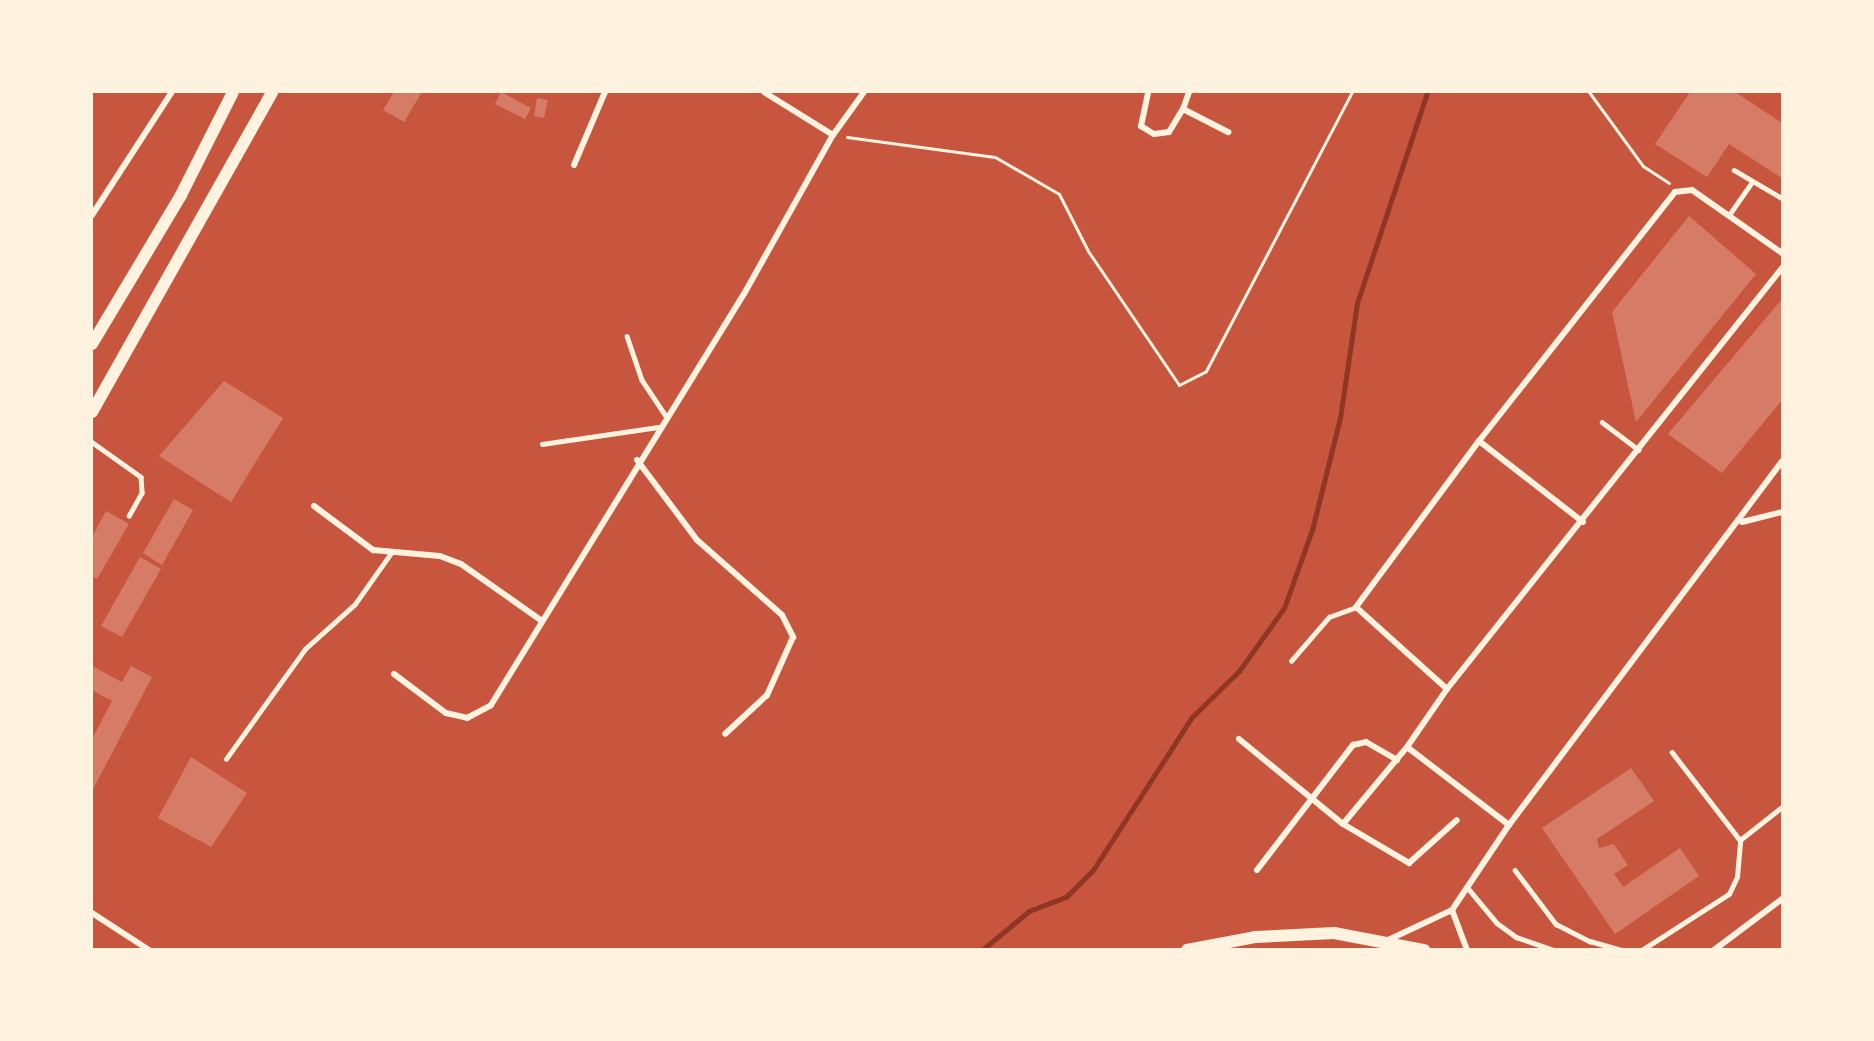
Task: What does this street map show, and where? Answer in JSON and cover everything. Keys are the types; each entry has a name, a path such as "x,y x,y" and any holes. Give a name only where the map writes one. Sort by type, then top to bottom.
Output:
{"main road":[{"path":"92,344 181,195 233,92"},
{"path":"92,412 272,92"},
{"path":"1186,950 1301,933 1388,940 1424,950"}],"street":[{"path":"92,215 172,92"},
{"path":"574,165 605,92"},
{"path":"764,92 833,135"},
{"path":"394,674 446,713 482,714 542,621 637,460 744,294 833,135 864,92"},
{"path":"1147,92 1141,126 1154,134 1169,132 1183,109 1189,92"},
{"path":"1183,109 1228,132"},
{"path":"1446,689 1356,607 1479,441 1681,190 1692,190 1782,253"},
{"path":"1343,824 1407,747 1446,689 1582,522 1782,268"},
{"path":"1479,441 1582,522"},
{"path":"637,460 697,540 782,615 793,637 767,695 725,734"},
{"path":"1388,940 1452,910 1509,825 1742,522 1782,461"},
{"path":"314,506 373,550 440,556 461,564 542,621"},
{"path":"1742,522 1782,512"},
{"path":"1239,739 1343,824 1409,863 1457,820"},
{"path":"1257,870 1353,745 1366,742 1397,760"},
{"path":"1407,747 1509,825"},
{"path":"1714,950 1782,899"},
{"path":"1452,910 1467,950"},
{"path":"92,913 149,950"},
{"path":"131,950 135,942"}],"lane":[{"path":"1734,170 1782,198"},
{"path":"1729,215 1752,182"},
{"path":"627,336 642,380 666,416"},
{"path":"1602,422 1639,450"},
{"path":"542,444 658,427"},
{"path":"92,442 141,477 142,493 129,516"},
{"path":"226,759 305,649 355,604 391,553"},
{"path":"1291,661 1329,617 1356,607"},
{"path":"1642,950 1729,894 1737,877 1740,840 1672,753"},
{"path":"1740,840 1782,807"},
{"path":"1515,870 1556,924 1590,941 1622,950"},
{"path":"1467,887 1497,923 1516,937 1553,950"}],"path":[{"path":"833,135 995,157 1059,194 1088,251 1179,385 1206,371 1352,92"},
{"path":"1589,92 1643,166 1681,190"}],"building":[{"path":"394,92 422,92 404,122 383,110"},
{"path":"501,92 531,108 525,119 495,104"},
{"path":"1690,92 1735,92 1782,123 1782,178 1729,144 1707,177 1655,144"},
{"path":"537,98 548,100 544,118 534,116"},
{"path":"1689,216 1756,274 1636,422 1612,312"},
{"path":"1782,299 1782,400 1722,473 1668,434"},
{"path":"224,381 283,418 231,502 159,456"},
{"path":"174,499 193,510 162,565 143,553"},
{"path":"106,511 129,524 97,579 92,576 92,537"},
{"path":"140,557 161,569 122,637 101,626"},
{"path":"92,666 122,682 131,666 152,677 92,791 92,739 112,701 92,690"},
{"path":"191,757 247,793 211,847 158,818"},
{"path":"1631,768 1654,801 1597,839 1599,848 1614,844 1628,865 1614,874 1623,887 1680,848 1699,876 1615,934 1542,828"}],"waterway":[{"path":"982,950 1029,911 1066,897 1093,870 1192,717 1239,671 1284,608 1312,530 1340,418 1357,303 1427,92"}]}
